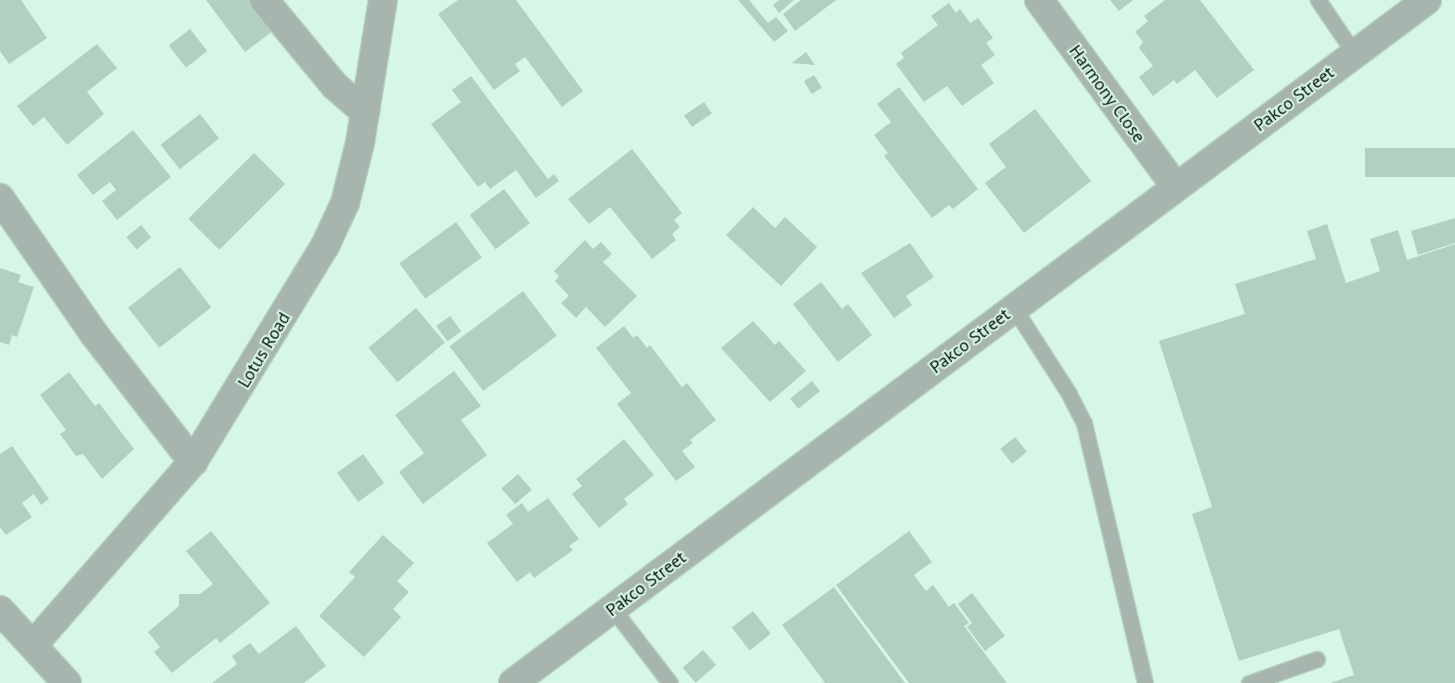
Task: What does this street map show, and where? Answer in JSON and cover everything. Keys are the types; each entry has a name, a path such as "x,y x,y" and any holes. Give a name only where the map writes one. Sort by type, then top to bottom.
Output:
{"street":[{"path":"264,0 335,86 365,112"},
{"name":"Lotus Road","path":"34,644 194,462 325,246 345,203 365,112 383,0"},
{"name":"Harmony Close","path":"1039,0 1176,188"},
{"name":"Pakco Street","path":"513,683 1427,0"},
{"path":"0,198 94,334 194,462"},
{"path":"0,610 34,644 68,683"}],"lane":[{"path":"1318,0 1354,53"},
{"path":"1014,308 1068,392 1084,423 1145,683"},
{"path":"613,609 670,683"},
{"path":"1249,683 1317,659"}],"building":[{"path":"0,0 21,0 47,38 9,64 0,51"},
{"path":"206,0 255,0 277,28 245,52"},
{"path":"458,0 516,0 583,91 562,107 525,57 515,64 520,71 494,90 438,14"},
{"path":"738,0 749,0 768,23 776,17 788,31 774,42"},
{"path":"779,0 794,0 779,13 773,5"},
{"path":"801,0 836,0 795,31 783,14"},
{"path":"1110,0 1133,0 1119,11"},
{"path":"1165,0 1200,0 1254,70 1217,98 1195,70 1177,84 1174,80 1153,96 1139,77 1153,66 1139,48 1143,42 1135,32 1148,21 1144,16"},
{"path":"949,3 956,13 960,9 970,23 978,18 993,38 986,43 995,55 981,65 994,83 962,106 947,86 924,102 896,64 904,58 901,53 938,25 931,16"},
{"path":"190,29 207,51 186,68 169,46"},
{"path":"97,44 117,68 87,92 104,114 67,145 44,117 33,126 17,106"},
{"path":"806,52 815,65 792,63"},
{"path":"814,75 822,88 812,94 804,81"},
{"path":"471,76 548,179 554,174 559,181 536,198 516,170 490,189 485,182 478,187 431,124 461,102 452,90"},
{"path":"899,87 978,189 953,209 949,205 932,218 884,156 888,153 874,135 891,122 877,104"},
{"path":"704,102 712,114 692,127 684,115"},
{"path":"1035,109 1091,181 1024,233 985,183 1006,167 989,144"},
{"path":"200,114 219,138 180,169 161,145"},
{"path":"133,130 171,177 117,220 102,201 116,190 110,182 93,195 77,175"},
{"path":"1365,148 1455,148 1455,177 1365,177"},
{"path":"632,149 682,213 674,220 680,227 672,234 676,240 652,259 610,207 589,224 568,199"},
{"path":"254,153 285,184 219,250 188,219"},
{"path":"504,189 530,223 496,249 470,215"},
{"path":"753,207 775,228 785,217 817,247 781,286 726,235"},
{"path":"1455,218 1455,243 1418,255 1411,231"},
{"path":"456,222 482,258 425,299 399,263"},
{"path":"1327,224 1346,283 1380,271 1370,239 1398,230 1407,260 1455,244 1455,683 1330,683 1354,675 1339,629 1239,661 1192,514 1212,507 1159,341 1245,314 1235,284 1316,259 1307,231"},
{"path":"141,225 151,237 137,249 126,237"},
{"path":"585,240 593,249 601,242 612,254 603,262 637,296 605,327 586,307 576,318 561,303 569,296 555,281 559,276 554,271"},
{"path":"910,243 934,277 906,296 912,305 894,318 861,273"},
{"path":"180,267 211,307 159,348 128,308"},
{"path":"0,268 21,275 18,282 34,287 17,337 12,335 9,345 0,342"},
{"path":"821,282 842,309 848,304 872,335 838,362 793,304"},
{"path":"523,291 557,336 483,391 450,346"},
{"path":"416,308 445,342 397,382 369,348"},
{"path":"450,316 461,331 447,341 436,326"},
{"path":"753,321 775,345 779,341 806,371 770,402 721,348"},
{"path":"624,326 633,338 637,335 647,348 650,345 682,387 687,383 716,420 690,440 693,443 682,451 695,467 676,481 617,404 631,393 596,348"},
{"path":"454,371 481,406 461,420 487,455 423,504 399,472 424,453 395,415"},
{"path":"69,372 95,406 99,403 134,449 102,479 83,454 76,456 60,434 66,430 40,395"},
{"path":"812,381 820,391 798,409 790,399"},
{"path":"1015,437 1027,452 1012,464 1000,449"},
{"path":"624,439 654,475 624,499 628,504 599,528 572,494 582,486 576,479"},
{"path":"12,446 49,499 41,505 34,494 22,503 32,517 6,535 0,527 0,454"},
{"path":"363,454 384,483 358,502 337,473"},
{"path":"518,474 532,490 515,504 501,488"},
{"path":"548,498 579,539 569,546 573,550 534,578 530,572 517,582 487,543 513,524 506,515 522,503 528,512"},
{"path":"211,531 270,603 220,643 216,638 172,673 154,652 160,647 148,632 179,606 179,594 200,594 213,584 186,551"},
{"path":"909,531 932,562 914,575 926,591 933,585 949,607 954,603 969,623 964,626 1007,683 909,683 836,585"},
{"path":"383,535 414,563 397,581 409,592 393,609 401,617 364,657 319,616 355,577 349,572"},
{"path":"834,587 905,683 825,683 782,625"},
{"path":"972,593 1005,636 985,651 967,627 972,623 958,604"},
{"path":"753,611 771,634 750,650 732,628"},
{"path":"296,626 326,666 304,683 212,683 237,664 232,656 250,643 259,654"},
{"path":"703,650 716,665 696,683 683,668"}]}
